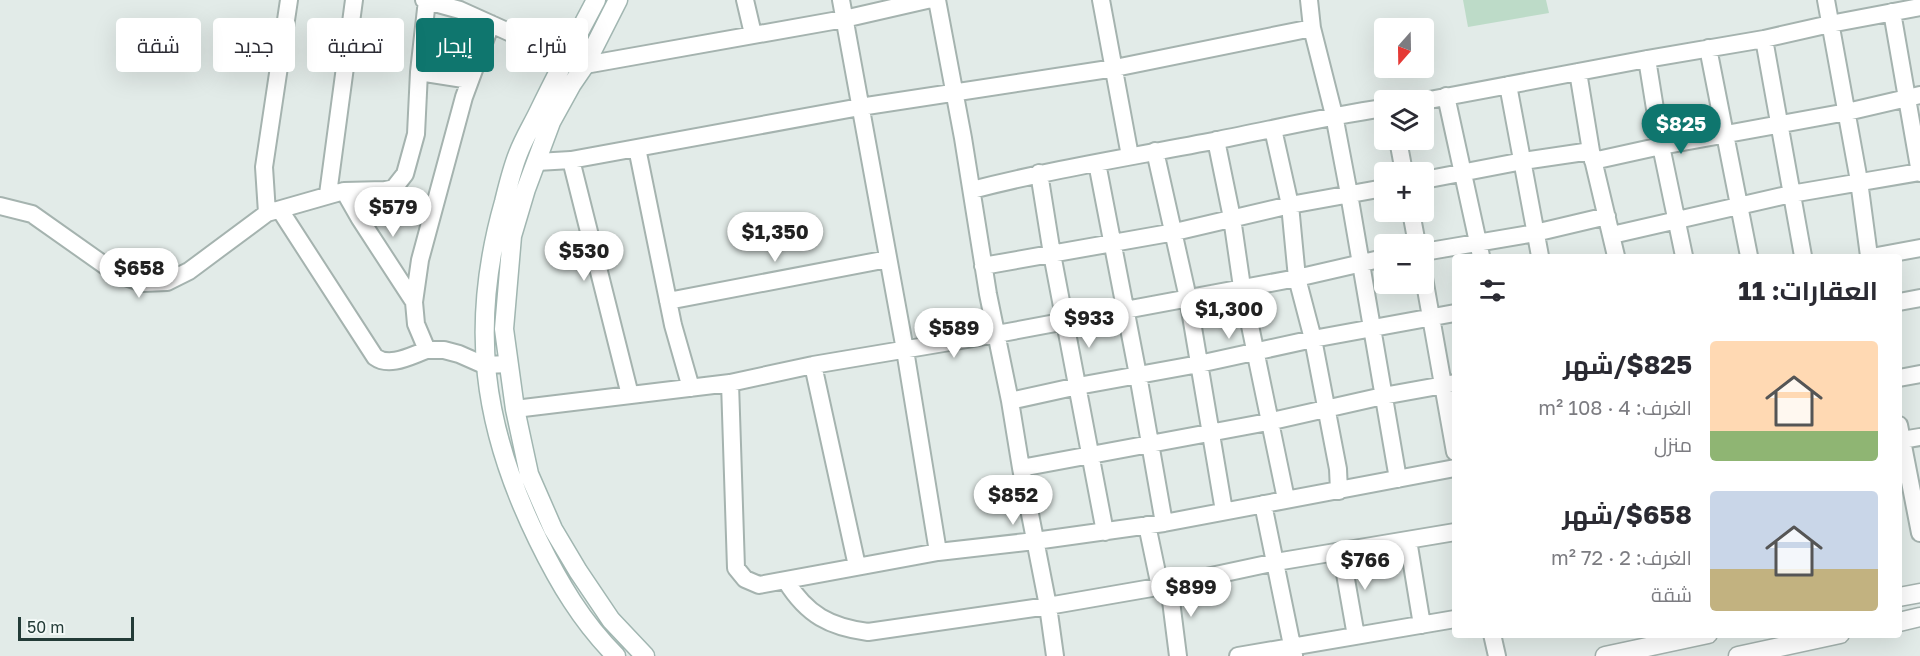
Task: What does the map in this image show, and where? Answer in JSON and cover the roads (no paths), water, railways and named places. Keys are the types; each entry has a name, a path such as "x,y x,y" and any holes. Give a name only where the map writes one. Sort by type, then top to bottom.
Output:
{"main road":[{"path":"587,18 596,0"},
{"path":"588,59 618,0"},
{"path":"559,72 518,154 494,237 484,307 484,365 491,407 511,481 532,528 562,588 584,621 616,656"},
{"path":"580,72 551,122 512,236 504,329 515,409 529,474 553,530 611,620 645,656"},
{"path":"1902,596 1920,593"},
{"path":"1902,621 1920,617"},
{"path":"1605,656 1689,638"},
{"path":"1738,656 1795,650 1829,638"}],"street":[{"path":"289,0 264,167 273,212 375,357 383,362 427,350 444,350 484,365 509,364"},
{"path":"354,0 336,192 414,302"},
{"path":"424,18 426,0 478,18"},
{"path":"745,0 753,34"},
{"path":"841,0 905,350 938,552"},
{"path":"588,64 844,19 927,0"},
{"path":"937,0 972,190 983,266 1010,401 1055,656"},
{"path":"1101,0 1130,156"},
{"path":"1309,0 1312,28 1334,115 1349,194 1398,478"},
{"path":"1826,0 1859,181 1869,254"},
{"path":"1434,99 1764,39 1906,7 1920,173 1859,181 1791,194 1611,235"},
{"path":"537,162 571,160 860,107 1115,68 1312,28"},
{"path":"1764,39 1803,254"},
{"path":"1708,48 1749,254"},
{"path":"1647,59 1661,146 1684,254"},
{"path":"0,206 32,214 117,274 143,283 167,282 189,272 273,212 336,192 394,188 405,174 416,134 419,72 470,80"},
{"path":"427,350 416,324 414,302 420,260 473,72"},
{"path":"1578,72 1592,156 1616,254"},
{"path":"1508,85 1540,254"},
{"path":"1446,96 1480,249"},
{"path":"1434,178 1523,161 1592,156 1661,146 1847,112 1913,96"},
{"path":"972,190 1039,173 1273,129 1334,115 1374,109"},
{"path":"1273,129 1290,205 1297,278 1313,339 1338,469 1339,491"},
{"path":"1216,140 1268,422 1286,499"},
{"path":"637,148 668,301 691,388"},
{"path":"1155,152 1188,297 1224,511"},
{"path":"571,160 630,395"},
{"path":"1097,163 1164,523"},
{"path":"1039,173 1052,254 1105,532"},
{"path":"983,266 1175,232 1290,205 1374,190"},
{"path":"1434,251 1480,249 1607,216"},
{"path":"1888,254 1920,248"},
{"path":"668,301 888,259"},
{"path":"515,409 730,383 813,365 997,334 1297,278 1374,260"},
{"path":"1427,294 1449,384 1452,418"},
{"path":"1902,302 1920,298"},
{"path":"1010,401 1255,353 1313,339 1452,314"},
{"path":"813,365 857,566"},
{"path":"1902,377 1920,374"},
{"path":"730,383 736,568 745,579 759,585 938,552 1164,523 1452,469"},
{"path":"1021,468 1268,422 1383,396 1449,384"},
{"path":"1902,433 1920,436"},
{"path":"1902,446 1911,507 1920,533"},
{"path":"1263,504 1293,651"},
{"path":"1147,525 1165,586 1178,656"},
{"path":"786,581 795,595 813,614 844,629 868,632 1165,586 1276,562 1452,533"},
{"path":"1408,540 1422,625"},
{"path":"1341,551 1356,636"},
{"path":"1238,656 1293,651 1356,636 1452,620"},
{"path":"1493,638 1497,656"}]}
